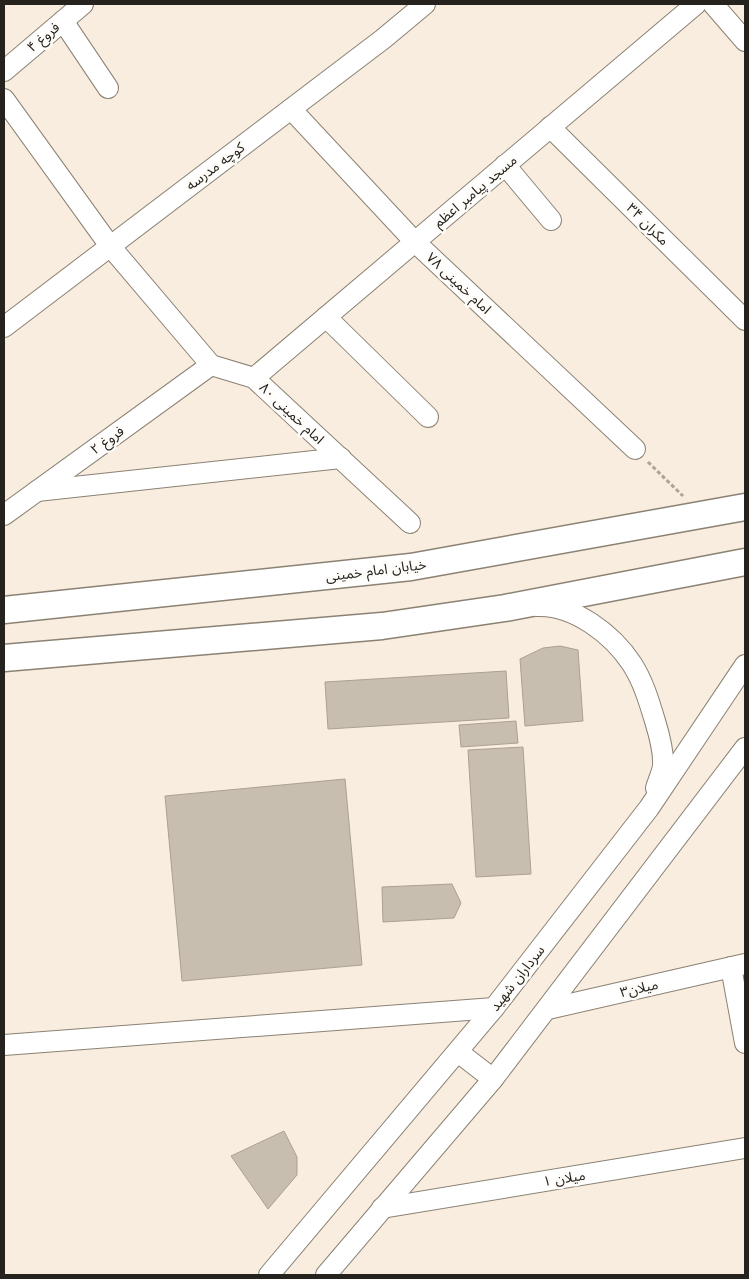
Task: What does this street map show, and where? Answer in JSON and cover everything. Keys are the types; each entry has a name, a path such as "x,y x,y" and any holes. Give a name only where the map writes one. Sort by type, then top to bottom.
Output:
{"main road":[{"name":"خیابان امام خمینی","path":"4,610 411,567 745,507"},
{"path":"4,658 382,626 505,608 745,562"}],"street":[{"name":"فروغ ۴","path":"4,71 83,4"},
{"name":"کوچه مدرسه","path":"4,327 291,109 425,4"},
{"name":"مسجد پیامبر اعظم","path":"254,378 696,4"},
{"path":"713,4 745,41"},
{"path":"63,21 108,88"},
{"path":"4,99 110,246 211,365"},
{"name":"امام خمینی ۷۸","path":"291,109 415,242 635,449"},
{"name":"مکران ۳۴","path":"550,127 745,320"},
{"path":"505,166 551,220"},
{"path":"326,317 428,417"},
{"name":"امام خمینی ۸۰","path":"211,365 254,378 410,523"},
{"name":"فروغ ۲","path":"4,515 211,365"},
{"path":"37,491 341,458"},
{"path":"505,608 543,606 565,611 582,618 590,622 613,642 632,664 648,695 659,734 663,766 649,808"},
{"name":"سرداران شهید","path":"268,1275 494,1008 649,808 745,665"},
{"path":"326,1275 493,1079 745,748"},
{"path":"724,775 745,772"},
{"path":"738,966 745,1043"},
{"name":"میلان۳","path":"548,1009 738,966"},
{"path":"4,1045 494,1008"},
{"path":"458,1052 493,1079"},
{"name":"میلان ۱","path":"382,1208 745,1148"}],"path":[{"path":"635,449 703,516"}],"building":[{"path":"560,646 578,650 583,721 525,726 520,659 543,648"},
{"path":"506,671 509,718 328,729 325,682"},
{"path":"516,721 518,743 461,747 459,725"},
{"path":"523,747 531,874 476,877 468,750"},
{"path":"345,779 362,965 182,981 165,796"},
{"path":"452,884 461,903 454,918 383,922 382,887"},
{"path":"284,1131 297,1157 297,1175 268,1209 231,1156"}]}
